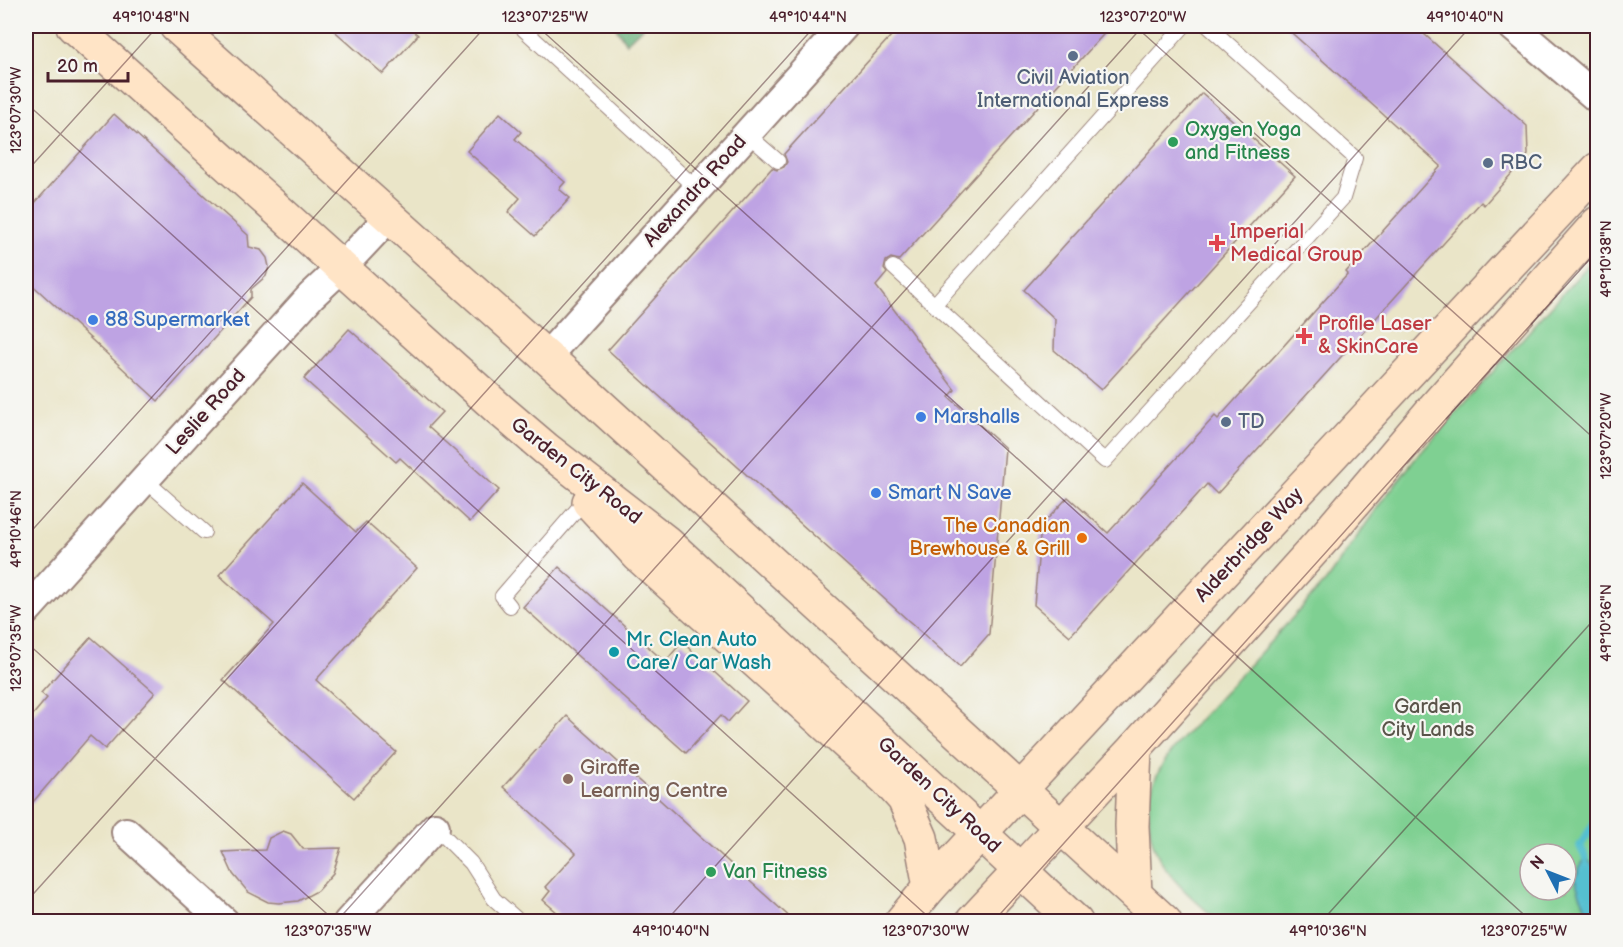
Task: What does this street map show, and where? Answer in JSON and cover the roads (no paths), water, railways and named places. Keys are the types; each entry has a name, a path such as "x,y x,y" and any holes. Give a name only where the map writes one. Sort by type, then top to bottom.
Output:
{"main road":[{"name":"Garden City Road","path":"73,26 499,410 546,449 591,493 666,542 1076,921"},
{"path":"176,26 546,357 1165,921"},
{"name":"Alderbridge Way","path":"901,921 980,833 1598,170"},
{"path":"972,921 1135,748 1325,537 1442,398 1598,223"},
{"path":"591,493 639,556 886,779 904,799 921,838 930,887"},
{"path":"1135,748 1132,825 1135,894"}],"street":[{"name":"Alexandra Road","path":"546,357 844,26"},
{"path":"1512,26 1598,99"},
{"name":"Leslie Road","path":"26,611 311,297 390,216"},
{"path":"348,921 435,827"},
{"path":"126,832 225,921"}],"lane":[{"path":"520,26 697,189"},
{"path":"934,304 1184,26"},
{"path":"893,267 1105,461 1343,198 1351,176 1355,158 1208,26"},
{"path":"747,134 778,161"},
{"path":"144,479 204,532"},
{"path":"510,606 502,596 591,493"},
{"path":"435,827 471,863 494,899 520,921"}],"water":[{"path":"1586,858 1597,869 1597,921 1575,921 1586,908 1578,888 1578,871"}],"waterway":[{"path":"1586,858 1580,846 1598,817"}],"place":[{"name":"Civil Aviation International Express","path":"1073,56"},
{"name":"Oxygen Yoga and Fitness","path":"1173,142"},
{"name":"RBC","path":"1488,163"},
{"name":"Imperial Medical Group","path":"1217,243"},
{"name":"88 Supermarket","path":"93,320"},
{"name":"Profile Laser & SkinCare","path":"1304,336"},
{"name":"Marshalls","path":"921,417"},
{"name":"TD","path":"1226,422"},
{"name":"Smart N Save","path":"876,493"},
{"name":"The Canadian Brewhouse & Grill","path":"1082,538"},
{"name":"Mr. Clean Auto Care/ Car Wash","path":"614,652"},
{"name":"Giraffe Learning Centre","path":"568,779"},
{"name":"Van Fitness","path":"711,872"}],"park label":[{"name":"Garden City Lands","path":"1428,718"}]}
